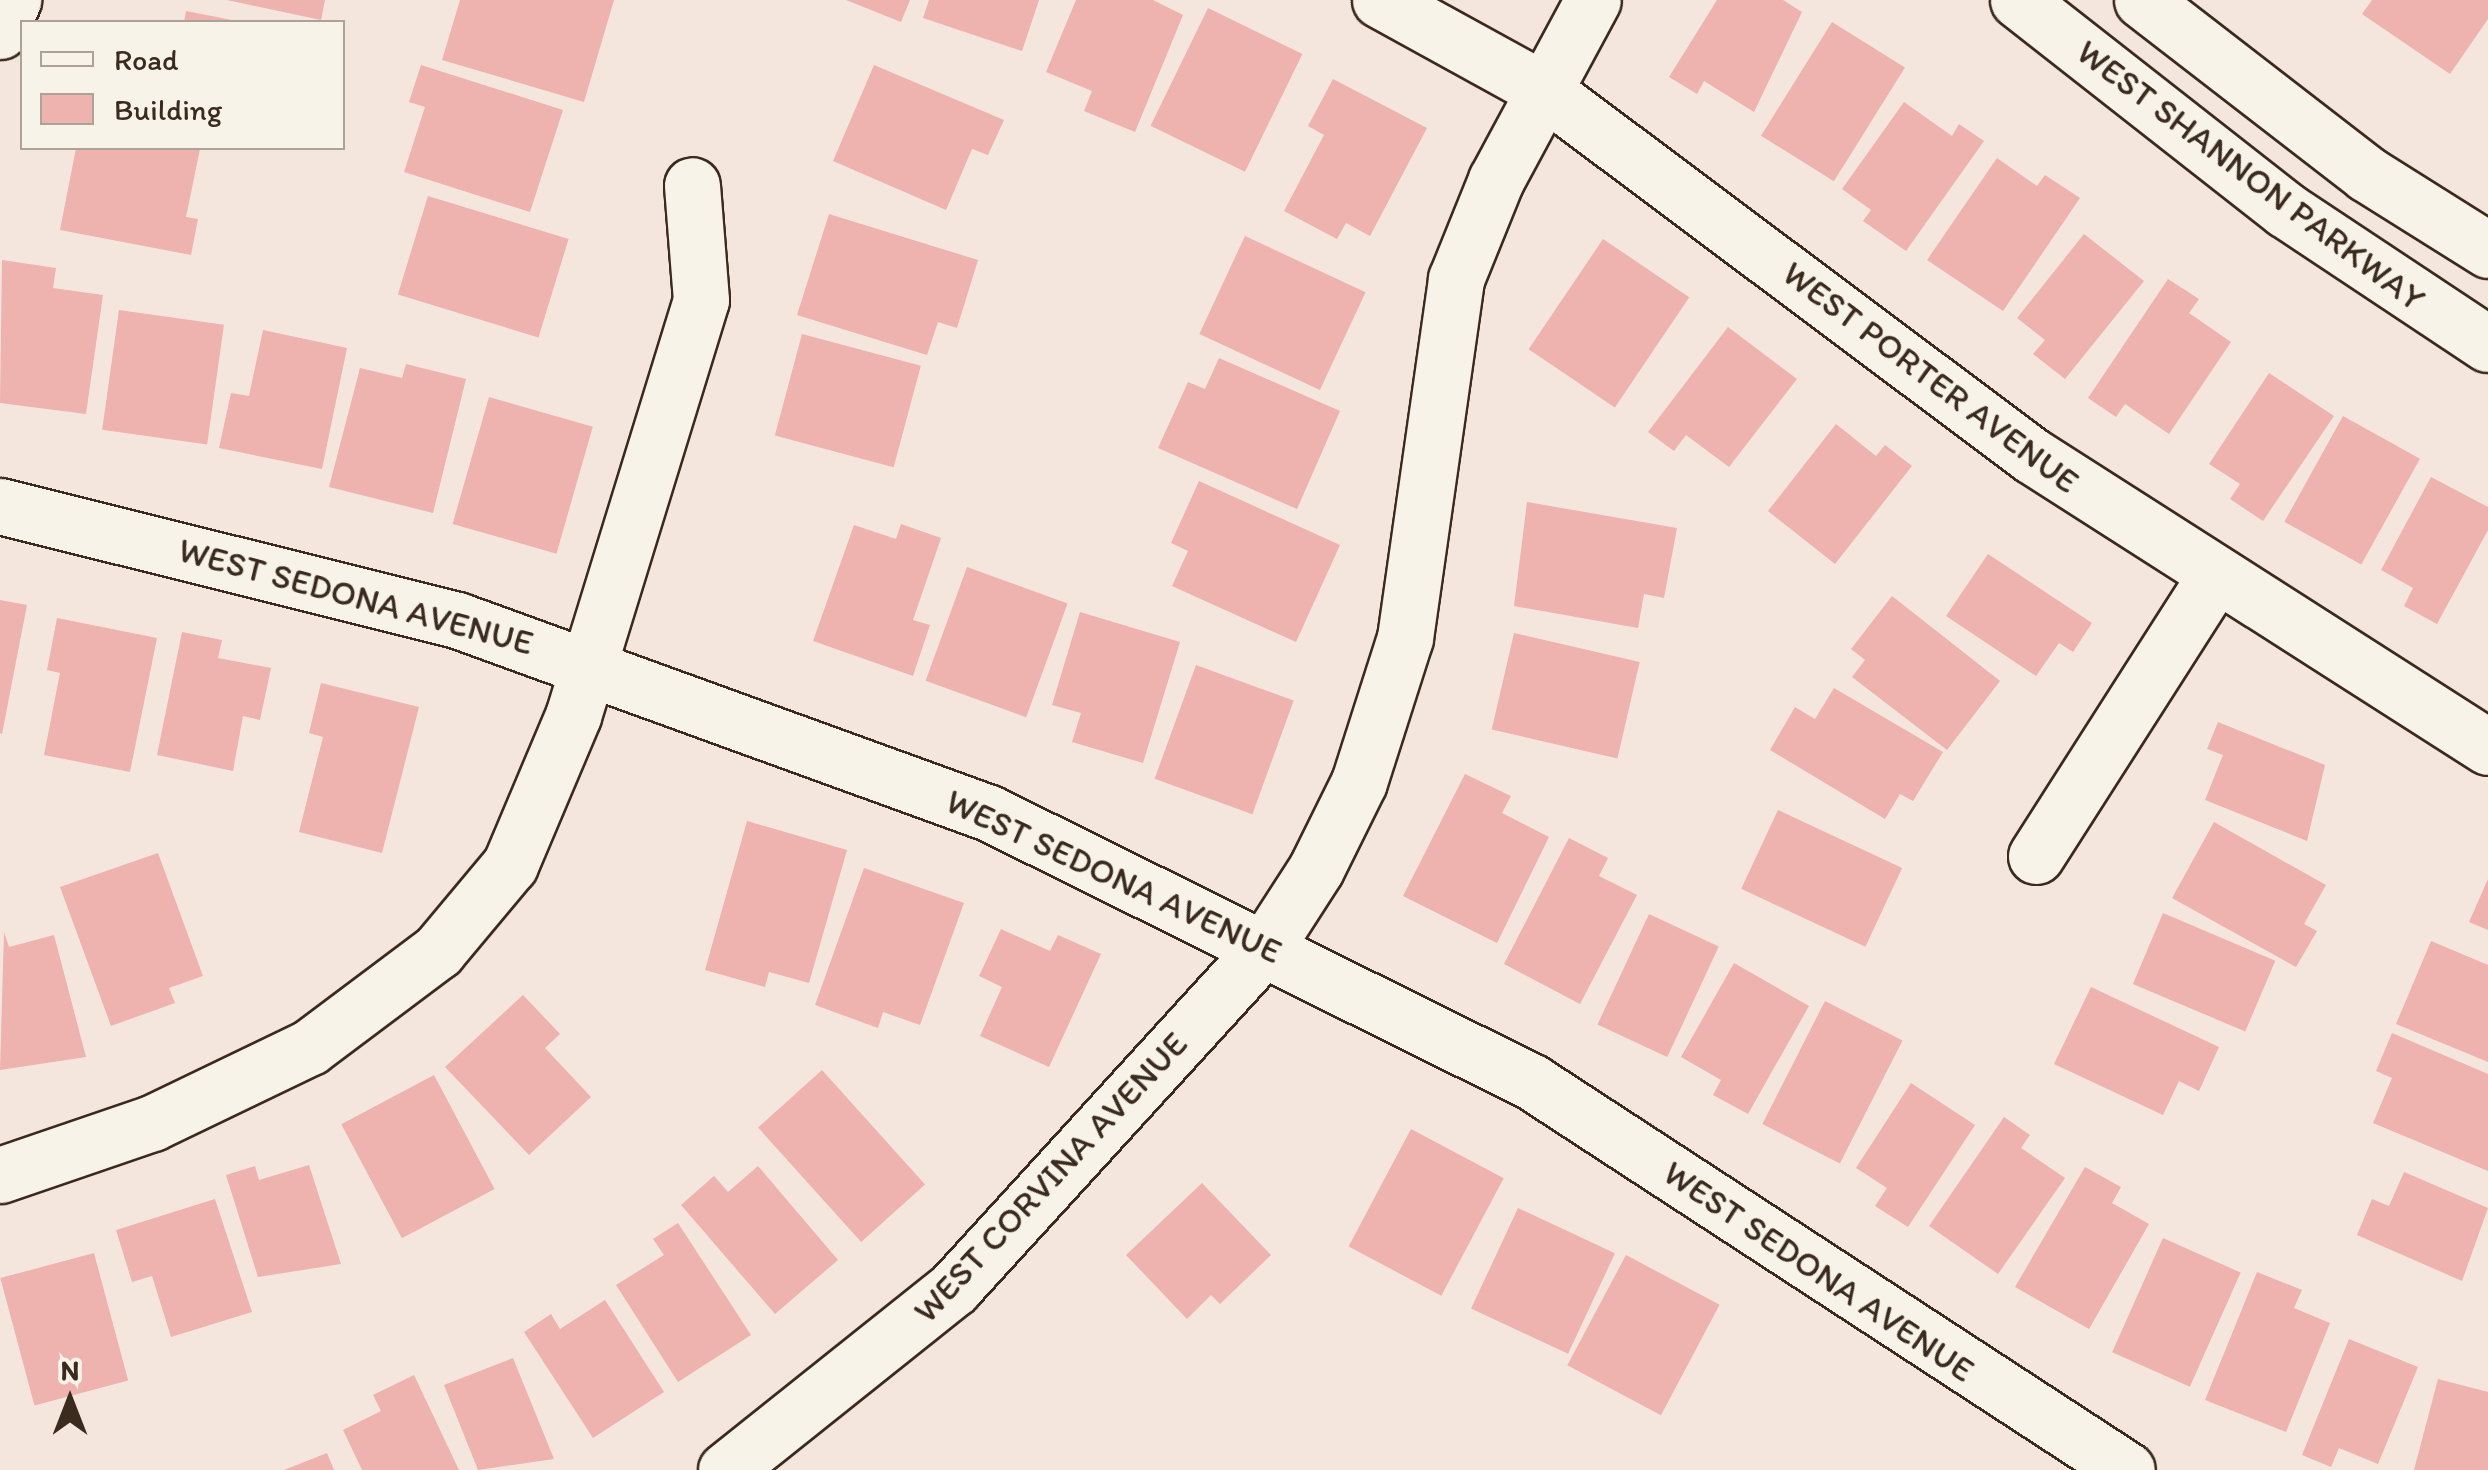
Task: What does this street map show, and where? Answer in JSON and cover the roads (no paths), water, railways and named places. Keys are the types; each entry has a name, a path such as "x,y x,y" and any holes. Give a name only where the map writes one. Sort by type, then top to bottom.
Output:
{"street":[{"path":"0,32 13,0"},
{"name":"WEST PORTER AVENUE","path":"1380,0 1542,89 2031,455 2214,578 2488,747"},
{"name":"WEST CORVINA AVENUE","path":"739,1466 954,1288 1267,945 1324,851 1384,711 1419,570 1434,390 1456,278 1542,89 1593,0"},
{"name":"WEST SHANNON PARKWAY","path":"2018,0 2286,210 2488,344"},
{"name":"WEST SHANNON PARKWAY","path":"2142,0 2367,174 2488,250"},
{"path":"0,1174 223,1093 310,1047 438,951 510,865 542,805 701,300 692,185"},
{"name":"WEST SEDONA AVENUE","path":"0,506 322,582 589,662 989,814 1267,945 1532,1082 2127,1470"},
{"path":"2036,856 2214,578"}]}
